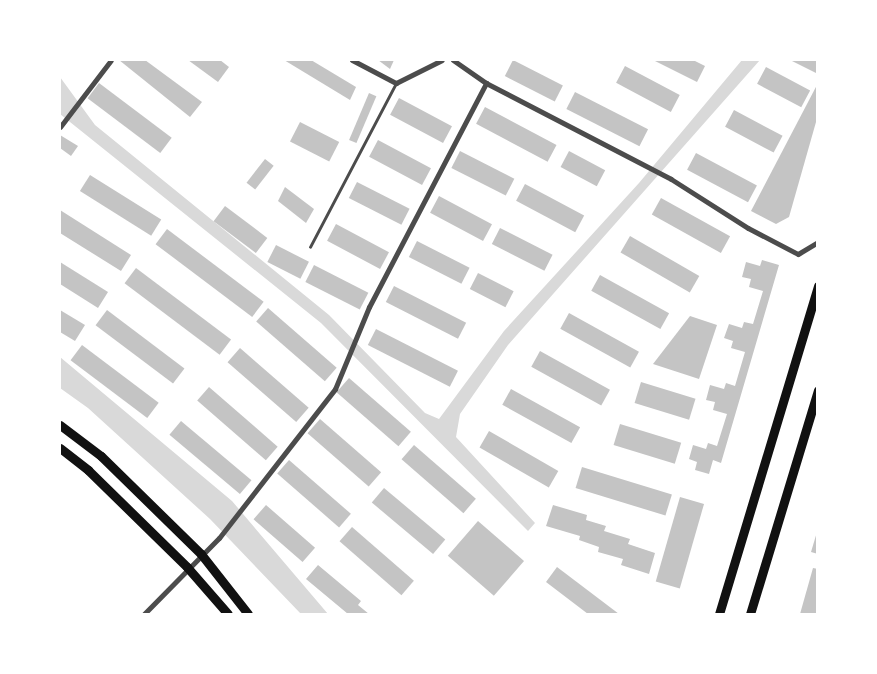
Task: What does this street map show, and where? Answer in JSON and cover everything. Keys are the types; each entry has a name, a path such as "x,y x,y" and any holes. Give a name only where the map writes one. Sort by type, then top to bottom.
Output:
{"main road":[{"path":"719,614 817,286"},
{"path":"750,614 817,390"},
{"path":"60,425 101,457 201,554 248,614"},
{"path":"60,449 88,470 187,567 228,614"}],"street":[{"path":"62,125 111,60"},
{"path":"352,60 396,83 442,60"},
{"path":"453,60 486,83 667,177 798,254 817,242"},
{"path":"144,614 187,567 219,538 335,389 357,337 486,83"}],"lane":[{"path":"310,247 396,83"}],"shaded area":[{"path":"742,60 760,60 508,345 460,414 456,437 535,523 528,531 321,323 60,114 60,77 95,125 329,315 425,413 439,419 504,331 639,183"},
{"path":"60,357 232,501 328,614 301,614 210,519 88,408 60,388"}],"building":[{"path":"119,60 145,60 202,102 190,117"},
{"path":"188,60 220,60 229,67 218,82"},
{"path":"284,60 311,60 356,87 350,100"},
{"path":"378,60 394,60 390,69"},
{"path":"513,60 563,85 555,101 505,76"},
{"path":"653,60 693,60 705,66 697,82"},
{"path":"790,60 818,60 818,74"},
{"path":"625,66 680,95 671,112 616,83"},
{"path":"766,67 810,90 801,107 757,84"},
{"path":"99,83 172,138 160,153 88,98"},
{"path":"818,83 818,115 789,217 776,224 751,211"},
{"path":"575,92 648,129 639,146 566,109"},
{"path":"369,93 376,96 356,143 349,140"},
{"path":"399,98 452,126 443,143 390,115"},
{"path":"485,107 557,145 548,162 476,124"},
{"path":"734,110 783,136 774,153 725,127"},
{"path":"300,122 339,142 329,162 290,142"},
{"path":"60,135 78,146 71,156 60,148"},
{"path":"378,140 431,168 422,185 369,157"},
{"path":"460,151 514,179 506,196 451,168"},
{"path":"569,151 605,170 597,186 561,167"},
{"path":"696,153 757,185 748,202 687,170"},
{"path":"265,159 274,166 255,189 247,183"},
{"path":"90,175 161,220 151,236 80,191"},
{"path":"357,182 410,209 401,225 349,198"},
{"path":"525,184 584,215 575,232 516,201"},
{"path":"285,187 314,209 306,223 278,201"},
{"path":"439,196 492,224 483,241 430,213"},
{"path":"661,198 730,236 721,253 652,215"},
{"path":"225,206 267,238 256,253 214,221"},
{"path":"60,210 131,255 121,271 60,233"},
{"path":"336,224 389,252 380,269 327,241"},
{"path":"500,228 553,255 544,271 492,244"},
{"path":"167,229 264,302 252,317 156,244"},
{"path":"630,236 699,276 690,292 620,252"},
{"path":"417,241 470,268 461,284 409,257"},
{"path":"276,245 309,262 300,279 267,262"},
{"path":"762,260 779,265 721,463 713,460 709,474 695,470 697,462 689,459 693,445 706,449 708,443 717,446 727,414 713,410 715,402 706,400 710,385 724,389 726,383 735,386 745,352 731,348 733,341 724,338 729,324 742,328 744,322 753,324 763,291 749,287 751,279 742,277 746,262 760,266"},
{"path":"60,262 108,292 98,308 60,284"},
{"path":"314,265 368,293 360,310 305,282"},
{"path":"136,268 231,340 220,355 125,283"},
{"path":"478,273 514,291 505,307 470,289"},
{"path":"600,275 669,313 660,329 591,291"},
{"path":"394,286 466,323 458,339 386,302"},
{"path":"268,308 337,368 325,381 256,322"},
{"path":"60,310 85,325 75,341 60,332"},
{"path":"107,310 184,368 173,384 96,325"},
{"path":"569,313 639,352 630,368 560,329"},
{"path":"690,316 717,325 699,379 653,364"},
{"path":"376,329 458,371 450,387 368,345"},
{"path":"82,345 159,403 147,418 71,360"},
{"path":"240,348 309,408 296,422 228,362"},
{"path":"540,351 610,390 601,406 531,367"},
{"path":"349,378 411,432 398,446 337,392"},
{"path":"641,382 696,399 689,420 635,403"},
{"path":"209,387 278,447 266,460 197,401"},
{"path":"511,389 580,427 571,443 502,405"},
{"path":"320,419 381,472 369,486 308,433"},
{"path":"181,421 251,480 240,494 169,435"},
{"path":"620,424 681,443 675,464 614,445"},
{"path":"489,431 558,471 549,487 480,447"},
{"path":"414,445 476,499 463,513 402,459"},
{"path":"289,460 351,514 339,527 277,474"},
{"path":"582,467 672,494 665,516 576,488"},
{"path":"384,488 445,539 433,554 372,503"},
{"path":"680,497 704,504 680,588 656,582"},
{"path":"266,505 315,548 303,562 254,519"},
{"path":"553,505 587,515 586,520 606,526 604,531 630,539 628,544 655,553 649,574 621,565 623,559 598,552 599,547 579,540 580,536 546,526"},
{"path":"478,521 524,561 494,596 448,556"},
{"path":"352,527 414,581 401,595 340,541"},
{"path":"818,532 818,554 811,552"},
{"path":"318,565 361,601 358,605 369,614 348,614 306,579"},
{"path":"557,567 619,614 588,614 546,582"},
{"path":"813,568 818,569 818,614 800,614"}]}
